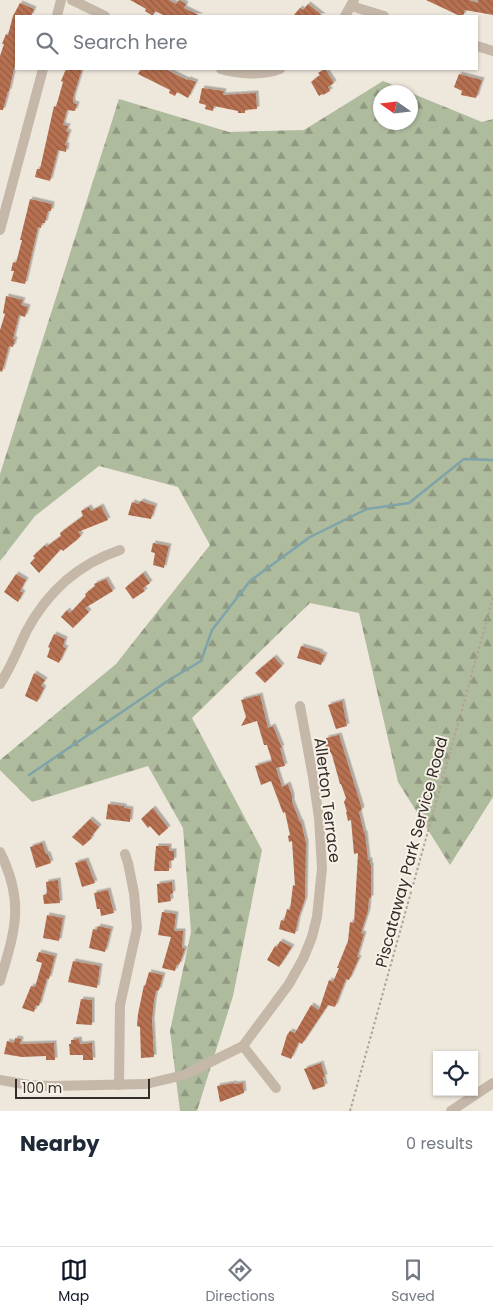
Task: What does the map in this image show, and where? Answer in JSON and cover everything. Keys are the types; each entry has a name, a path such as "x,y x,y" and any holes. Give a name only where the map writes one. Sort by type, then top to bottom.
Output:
{"street":[{"path":"57,15 61,0"},
{"path":"72,0 103,15"},
{"path":"346,15 353,3 382,15"},
{"path":"478,46 493,51"},
{"path":"0,230 43,70"},
{"path":"224,70 231,72 271,73 278,70"},
{"path":"0,684 39,610 48,598 68,578 81,569 103,556 120,550"},
{"name":"Allerton Terrace","path":"0,1080 29,1085 50,1086 146,1084 184,1075 244,1046 289,984 303,959 312,937 317,917 322,868 319,818 300,706"},
{"path":"0,852 8,868 13,886 16,916 13,937 0,981"},
{"path":"119,1085 120,1005 136,928 134,894 125,854"},
{"path":"244,1046 276,1088"},
{"path":"451,1111 493,1083"}],"path":[{"name":"Piscataway Park Service Road","path":"350,1111 493,598"}],"green space":[{"path":"383,81 393,85 377,85"},
{"path":"373,87 373,130 418,130 418,96 482,122 493,119 493,797 450,865 398,782 359,613 310,603 192,718 262,850 233,996 197,1111 180,1111 170,1031 191,932 183,828 148,766 32,802 0,770 0,760 116,664 210,545 178,487 99,466 35,516 0,561 0,474 119,99 229,132 304,130"}],"building":[{"path":"130,0 169,0 176,4 179,0 186,4 184,8 199,15 163,15 155,11 151,15 145,11 146,9"},
{"path":"426,0 469,0 478,3 478,0 493,0 493,15 465,10 463,15 458,15"},
{"path":"20,3 34,9 31,15 15,15 15,64 3,110 0,110 0,56 4,44 2,44 6,34 8,35 13,16"},
{"path":"308,4 322,15 294,15 300,8 303,10"},
{"path":"66,70 82,70 73,98 73,103 77,104 75,111 67,110 63,125 68,126 66,131 69,132 65,145 67,145 66,152 58,150 50,181 35,177 37,169 40,169 54,106 56,107 63,82 61,81"},
{"path":"140,70 167,70 187,80 196,82 188,98 177,92 175,96 169,93 170,90 138,74"},
{"path":"326,70 334,83 328,87 330,91 319,96 311,82 320,75 318,73"},
{"path":"459,74 482,80 476,98 461,95 462,91 454,87"},
{"path":"202,88 224,91 223,95 256,93 257,109 238,113 238,111 214,106 213,111 205,109 206,105 199,103"},
{"path":"30,199 52,204 45,223 42,223 41,228 38,227 25,284 11,281 14,271 11,271 13,262 16,263"},
{"path":"6,296 23,300 21,305 28,307 25,317 19,315 13,347 9,346 2,372 0,371 0,330 5,314 3,313"},
{"path":"141,501 155,506 151,519 128,515 132,502 138,504"},
{"path":"101,506 108,520 78,532 81,535 78,539 63,551 61,549 39,573 30,563 35,558 33,556 45,545 46,547 61,536 60,533 83,516 81,511 89,507 91,511"},
{"path":"153,543 169,546 164,568 153,565 155,553 151,552"},
{"path":"143,573 150,583 143,588 145,591 133,599 125,588"},
{"path":"16,574 26,580 20,591 23,593 18,602 4,592"},
{"path":"106,579 113,591 85,608 89,612 73,628 61,617 67,610 70,613 86,596 85,594 95,586 94,584"},
{"path":"54,634 65,639 63,647 66,648 59,663 47,657 50,648 48,647"},
{"path":"301,646 325,655 321,665 297,658"},
{"path":"274,657 282,666 265,683 255,673"},
{"path":"34,673 45,680 41,686 44,688 37,702 25,696"},
{"path":"260,695 268,728 273,726 282,748 280,748 285,766 276,768 282,787 288,784 306,843 305,899 295,934 279,929 281,920 284,921 287,909 290,910 293,885 295,886 292,841 289,842 288,836 290,835 285,812 283,813 271,781 261,785 255,766 272,761 267,745 264,745 257,721 241,726 246,717 241,700"},
{"path":"342,701 347,726 336,729 328,705"},
{"path":"339,735 362,809 359,812 365,833 368,860 370,860 371,865 371,898 369,898 368,911 361,933 364,934 357,957 359,958 349,980 346,979 335,1007 328,1005 302,1044 299,1042 291,1059 281,1055 287,1035 290,1031 295,1033 311,1005 319,1010 329,980 333,982 339,968 337,968 348,941 350,922 354,923 358,853 354,854 351,820 348,821 344,802 346,798 332,755 329,750 327,751 325,744 327,743 326,738"},
{"path":"108,804 131,809 130,822 106,819"},
{"path":"153,808 168,828 159,836 150,826 148,828 141,819"},
{"path":"90,819 99,827 92,838 83,846 72,837"},
{"path":"42,843 51,863 36,868 30,847"},
{"path":"156,846 169,846 169,851 174,851 174,860 169,861 169,871 154,871"},
{"path":"86,860 95,883 82,887 75,863"},
{"path":"58,880 60,903 44,904 43,895 47,894 46,882"},
{"path":"172,882 173,893 170,895 171,901 158,903 157,884"},
{"path":"108,890 114,913 101,916 100,909 97,909 94,893"},
{"path":"162,912 176,914 174,931 183,931 182,948 185,949 175,971 162,968 171,937 158,935"},
{"path":"47,915 63,918 59,941 43,938"},
{"path":"98,926 111,929 105,952 89,948 93,929 97,930"},
{"path":"280,941 292,947 279,967 267,960"},
{"path":"39,952 55,956 39,1006 36,1005 34,1012 22,1008 31,986 35,987 42,963 36,961"},
{"path":"73,961 100,966 97,988 68,982"},
{"path":"149,972 163,975 154,1001 152,1020 154,1057 141,1058 140,1027 137,1026 138,1014 144,985"},
{"path":"81,999 92,1000 92,1025 76,1024"},
{"path":"15,1038 21,1039 20,1044 54,1043 55,1060 46,1060 46,1056 22,1057 4,1054 7,1041 14,1043"},
{"path":"79,1039 80,1044 92,1043 93,1060 83,1060 83,1055 70,1055 69,1044 71,1044 71,1040"},
{"path":"321,1063 325,1077 323,1077 325,1086 313,1090 304,1069"},
{"path":"243,1083 244,1093 220,1102 217,1086"}],"waterway":[{"path":"29,775 169,680 201,661 212,630 250,581 310,537 367,509 409,503 464,459 493,460"}]}
